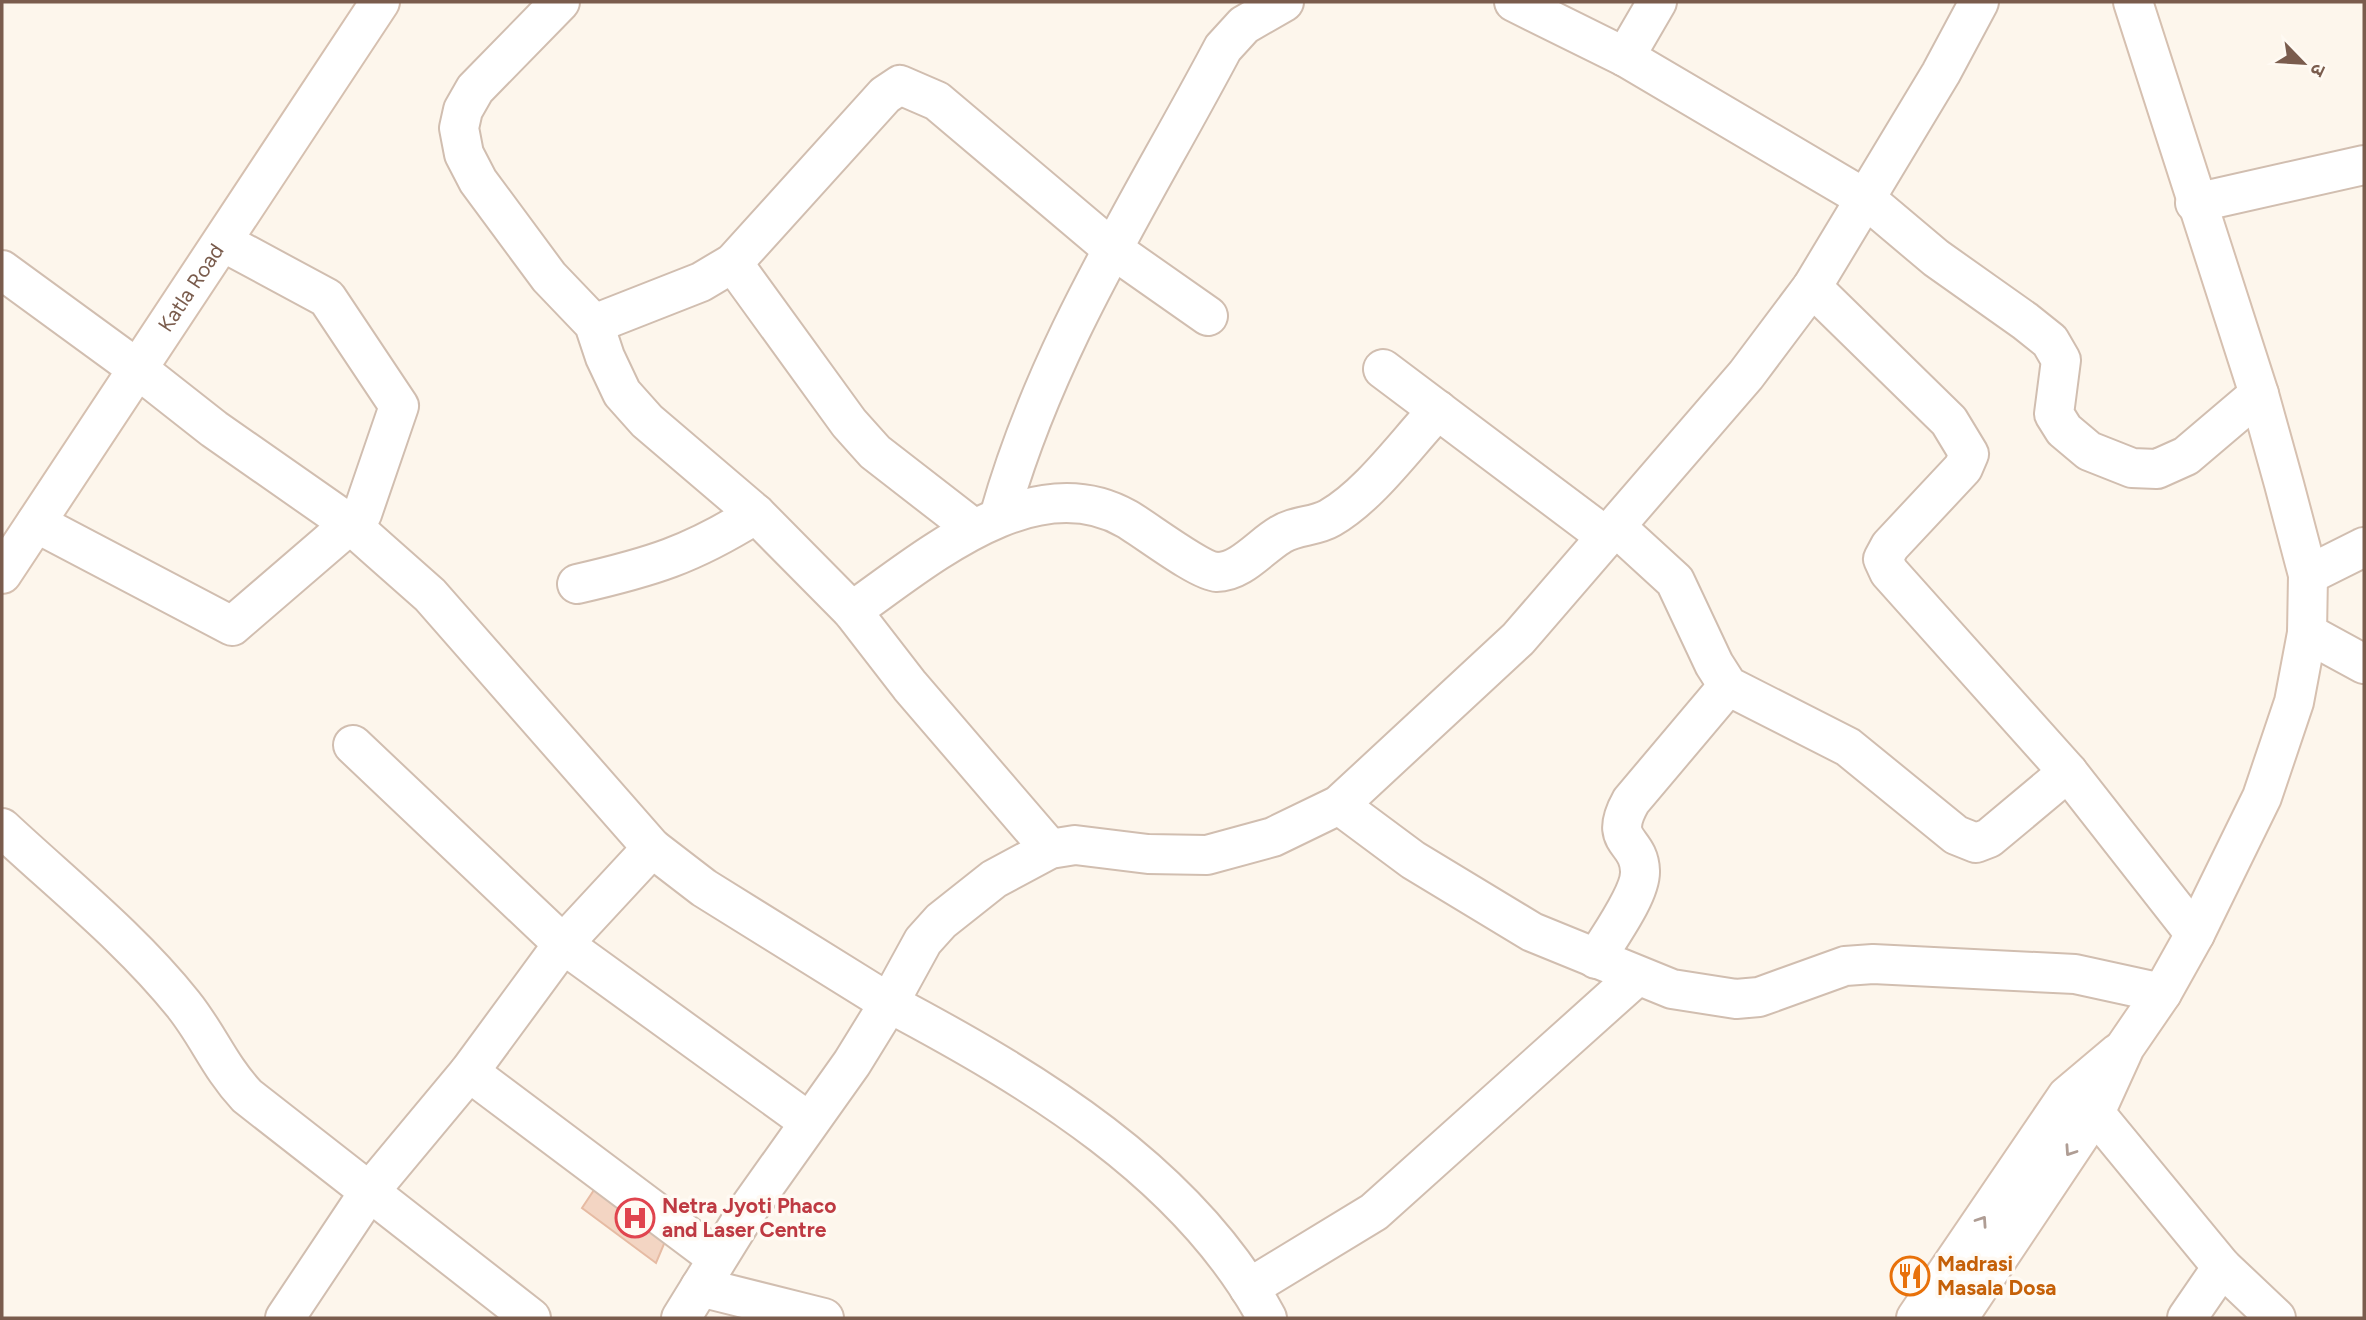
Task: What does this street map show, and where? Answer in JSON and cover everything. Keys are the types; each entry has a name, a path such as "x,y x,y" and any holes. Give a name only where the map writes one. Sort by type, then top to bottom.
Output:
{"street":[{"name":"Katla Road","path":"2,574 380,2"},
{"path":"560,2 475,89 463,110 459,128 464,154 478,181 549,277 594,324 605,358 622,393 646,421 757,514 852,611 910,686 1050,849"},
{"path":"986,522 1013,468 1055,362 1111,248 1223,48 1244,25 1284,2"},
{"path":"1514,2 1625,57 1866,199 1936,258 2050,341 2061,360 2054,414 2064,430 2088,451 2132,468 2157,469 2186,456 2259,394"},
{"path":"1625,57 1657,2"},
{"path":"699,1288 809,1122 852,1063 923,941 940,921 994,879 1050,849 1075,845 1148,854 1207,855 1273,836 1339,805 1518,639 1738,384 1812,287 1963,36 1979,2"},
{"path":"1958,1318 2095,1113 2125,1047 2162,993 2194,934 2262,797 2294,702 2307,634 2308,575 2259,394 2195,203 2133,2"},
{"path":"594,324 701,282 733,263 885,94 900,85 937,102 977,132 1111,248 1208,316"},
{"path":"2195,203 2364,165"},
{"path":"36,523 232,626 362,514 399,405 327,298 223,242"},
{"path":"733,263 849,423 875,452 986,522"},
{"path":"2,270 139,370 214,429 349,524 430,596 652,848 704,888 889,1003 1000,1065 1124,1153 1208,1230 1258,1303 1374,1212 1637,976"},
{"path":"1812,287 1949,421 1969,454 1963,468 1890,546 1883,559 1889,572 2068,772 2194,934"},
{"path":"1383,369 1610,531 1675,581 1714,664 1728,686 1848,747 1948,830 1976,843 1989,838 2068,772"},
{"path":"852,611 986,522 1068,501 1118,514 1188,559 1214,572 1230,570 1281,534 1303,525 1327,520 1352,503 1438,410"},
{"path":"577,584 655,566 679,557 713,541 757,514"},
{"path":"2308,575 2364,547"},
{"path":"2307,634 2364,664"},
{"path":"1596,959 1637,889 1640,872 1638,861 1622,834 1621,818 1631,801 1728,686"},
{"path":"353,745 564,944 809,1122"},
{"path":"1339,805 1413,860 1464,893 1544,938 1672,989 1736,999 1759,997 1845,966 1922,965 2076,974 2162,993"},
{"path":"2,828 146,963 183,1004 202,1030 226,1073 247,1096 531,1318"},
{"path":"285,1318 369,1192 469,1072 564,944 652,848"},
{"path":"1916,1318 2067,1096 2125,1047"},
{"path":"469,1072 699,1288 824,1318"},
{"path":"2095,1113 2222,1267 2276,1318"},
{"path":"2187,1318 2222,1267"}],"building":[{"path":"600,1181 669,1232 656,1263 582,1208"}],"place":[{"name":"Netra Jyoti Phaco and Laser Centre","path":"635,1218"},
{"name":"Madrasi Masala Dosa","path":"1910,1276"}]}
